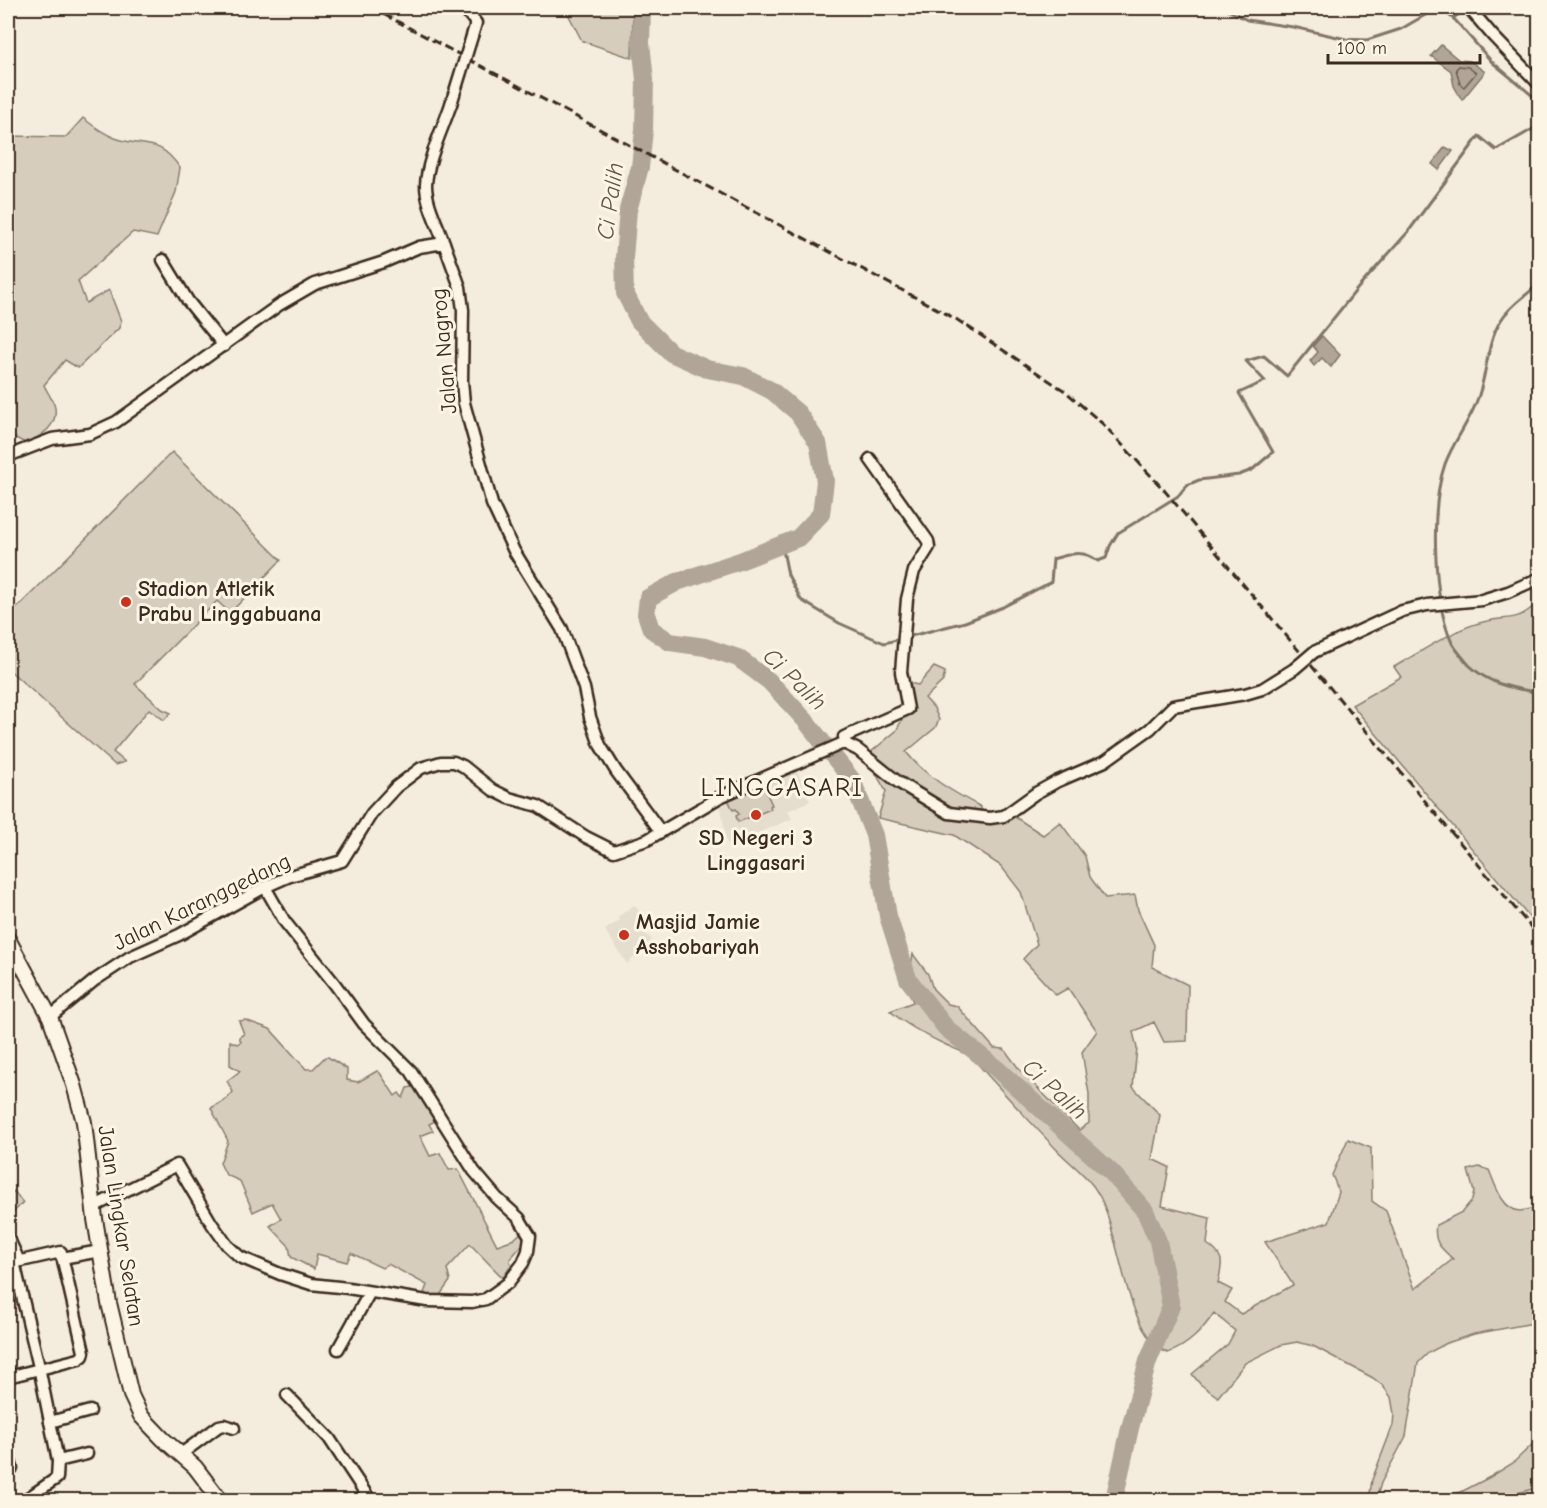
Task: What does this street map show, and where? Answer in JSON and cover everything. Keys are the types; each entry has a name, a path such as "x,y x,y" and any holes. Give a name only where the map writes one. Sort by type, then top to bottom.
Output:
{"street":[{"name":"Jalan Nagrog","path":"464,8 476,23 430,166 426,186 460,287 464,310 462,381 464,403 492,504 514,551 562,629 584,688 590,717 600,745 616,771 661,832"},
{"path":"1470,8 1492,36 1539,85"},
{"path":"8,456 52,440 90,434 116,423 279,304 315,284 384,262 412,250 444,243"},
{"path":"163,260 188,301 224,346"},
{"name":"Jalan Karanggedang","path":"50,1017 95,980 130,957 179,935 265,887 290,876 342,861 372,813 396,787 421,768 441,762 454,762 463,766 493,790 509,798 538,806 586,837 614,851 624,846 633,846 720,797 844,744 845,737 906,711 908,706 901,672 910,584 914,571 928,550 929,544 870,459"},
{"path":"844,744 868,756 898,782 949,813 990,818 1004,816 1028,798 1056,782 1105,761 1150,729 1173,706 1262,688 1294,669 1314,652 1402,611 1428,604 1482,600 1508,592 1539,578"},
{"path":"93,1206 177,1165 212,1224 227,1245 240,1257 311,1284 427,1301 472,1302 486,1299 513,1277 527,1256 531,1243 530,1236 519,1218 497,1198 474,1171 411,1071 364,1024 285,922 265,887"},
{"name":"Jalan Lingkar Selatan","path":"8,939 50,1017 84,1122 100,1251 126,1381 141,1416 148,1425 195,1467 220,1500"},
{"path":"8,1237 39,1367 58,1461 57,1479 25,1500"},
{"path":"8,1377 39,1367 79,1359 84,1352 61,1251 14,1262"},
{"path":"62,1258 100,1251"},
{"path":"338,1348 370,1292"},
{"path":"287,1395 333,1442 370,1500"},
{"path":"50,1422 90,1412"},
{"path":"181,1454 219,1426 234,1428"},
{"path":"8,1454 12,1468"},
{"path":"58,1461 87,1454"}],"shaded area":[{"path":"565,8 633,8 632,58 582,41"},
{"path":"83,118 115,138 158,147 165,151 180,168 176,192 157,237 133,232 78,281 86,303 109,290 121,321 119,328 78,368 65,360 44,385 54,405 54,421 47,430 27,444 8,434 8,136 66,137"},
{"path":"172,452 281,560 230,613 217,601 135,684 162,709 171,713 164,720 149,709 113,752 125,762 115,765 8,669 8,617"},
{"path":"1535,605 1540,609 1539,929 1352,705 1401,677 1394,667 1437,642 1472,625 1516,617"},
{"path":"934,667 945,672 943,681 925,698 934,708 939,720 935,728 906,752 931,776 950,790 981,807 981,821 1012,815 1043,835 1060,822 1085,856 1090,877 1105,898 1135,895 1138,910 1154,945 1152,967 1188,985 1187,1041 1164,1042 1154,1022 1133,1032 1137,1048 1133,1087 1160,1115 1152,1159 1169,1167 1162,1206 1210,1218 1207,1244 1220,1257 1221,1270 1218,1283 1232,1290 1225,1302 1241,1314 1293,1285 1265,1242 1329,1222 1339,1192 1332,1175 1348,1139 1371,1148 1372,1201 1386,1211 1415,1289 1453,1259 1437,1241 1436,1225 1462,1212 1472,1200 1474,1192 1468,1170 1479,1167 1489,1170 1500,1195 1514,1210 1534,1208 1540,1222 1539,1322 1474,1334 1447,1343 1428,1353 1418,1363 1406,1436 1381,1483 1376,1500 1369,1500 1372,1480 1393,1425 1394,1414 1391,1397 1383,1386 1373,1378 1313,1346 1297,1342 1281,1345 1245,1363 1218,1397 1200,1384 1192,1374 1228,1344 1235,1331 1214,1313 1194,1337 1176,1350 1168,1353 1154,1343 1142,1327 1133,1306 1107,1213 1099,1195 1090,1183 972,1059 916,1029 890,1011 913,1002 907,988 913,954 928,974 933,989 948,1004 957,1006 994,1048 1004,1049 1020,1070 1079,1130 1089,1123 1089,1094 1082,1052 1097,1031 1068,988 1056,995 1023,959 1037,944 1021,892 1001,866 954,835 878,818 886,791 872,767 871,752 896,731 904,716 904,682 918,685"},
{"name":"SD Negeri 3 Linggasari","path":"796,769 810,801 788,811 792,819 728,845 723,834 725,832 720,803"},
{"path":"762,783 772,805 771,809 738,822 736,816 739,814 736,809 733,810 728,799"},
{"path":"634,905 651,925 644,932 652,940 627,964 605,930 620,920 618,917"},
{"path":"245,1020 270,1029 306,1069 313,1069 325,1057 328,1057 347,1069 347,1080 358,1082 377,1071 395,1096 399,1093 403,1098 407,1088 419,1086 439,1119 429,1124 433,1131 420,1136 430,1156 440,1153 449,1170 458,1169 497,1245 514,1239 524,1230 528,1238 510,1259 511,1265 503,1278 470,1244 447,1269 450,1281 438,1298 423,1296 427,1285 388,1264 382,1268 351,1253 347,1262 317,1254 314,1269 291,1257 289,1246 270,1226 281,1219 272,1203 253,1212 240,1181 226,1175 220,1163 228,1141 211,1108 227,1099 233,1092 227,1081 240,1071 230,1065 230,1041 237,1044 241,1042 239,1037 244,1034 239,1021"},
{"path":"8,1190 11,1195 14,1191 23,1203 8,1217"},
{"path":"1539,1438 1539,1487 1500,1500 1426,1500 1461,1492 1490,1477 1513,1463"}],"water":[{"path":"1441,45 1459,60 1470,61 1485,72 1462,100 1454,86 1451,71 1431,56"},
{"path":"1445,147 1453,151 1439,170 1432,164"},
{"path":"1322,336 1340,355 1331,367 1322,358 1314,366 1310,361 1318,352 1313,346"}],"waterway":[{"name":"Ci Palih","path":"642,8 641,43 645,80 644,130 640,167 628,210 624,258 625,293 639,321 671,353 707,369 743,376 772,391 798,413 818,443 825,481 821,514 798,538 677,582 648,598 646,614 651,629 670,642 705,647 738,658 769,681 805,720 852,780 874,835 888,916 908,979 946,1028 997,1069 1112,1173 1145,1211 1158,1241 1171,1306 1148,1361 1114,1500"},
{"path":"1224,8 1247,20 1346,39 1367,40 1401,29 1427,14 1445,12 1455,20 1492,62 1540,102"},
{"path":"1453,18 1467,9"},
{"path":"1492,27 1540,77"},
{"path":"907,637 965,622 1003,607 1051,582 1053,559 1076,554 1087,555 1098,561 1106,558 1118,533 1178,496 1187,485 1199,480 1239,475 1252,470 1273,452 1239,393 1265,381 1246,361 1264,356 1287,376 1358,288 1408,232 1479,136 1496,150 1540,125"},
{"path":"1540,282 1509,309 1496,330 1489,350 1480,393 1445,464 1440,482 1436,528 1437,579 1452,643 1469,665 1485,677 1511,687 1540,693"},
{"path":"782,545 788,575 801,600 839,623 884,643 901,639"}],"railway":[{"path":"372,8 956,319 1065,391 1104,425 1164,490 1540,938"}],"place":[{"name":"Stadion Atletik Prabu Linggabuana","path":"126,602"},
{"name":"SD Negeri 3 Linggasari","path":"756,815"},
{"name":"Masjid Jamie Asshobariyah","path":"624,935"}],"district":[{"name":"LINGGASARI","path":"782,788"}]}
